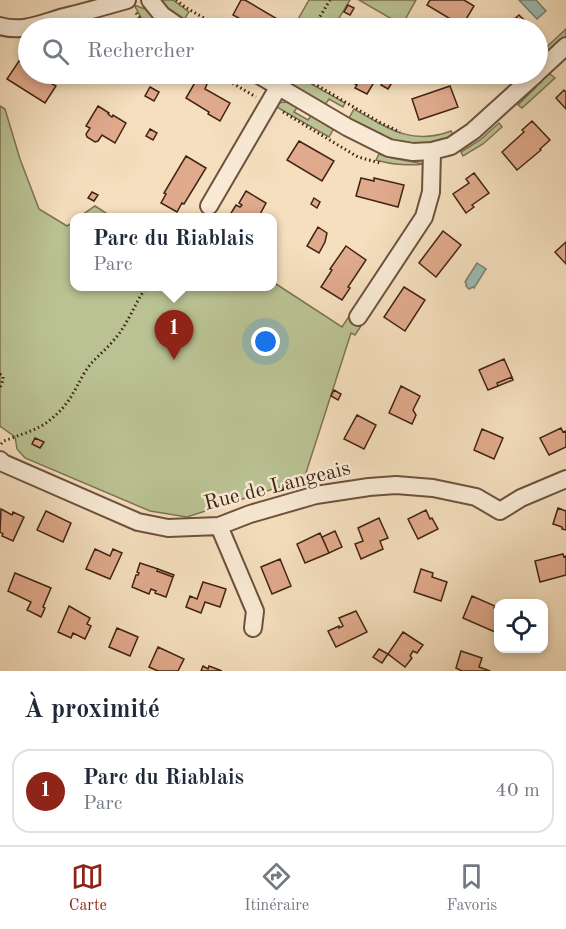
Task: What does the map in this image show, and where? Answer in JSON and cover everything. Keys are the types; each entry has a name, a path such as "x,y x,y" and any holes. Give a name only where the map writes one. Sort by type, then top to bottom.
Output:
{"street":[{"path":"150,0 166,18"},
{"path":"71,18 130,3"},
{"path":"0,26 18,29"},
{"path":"548,63 566,46"},
{"path":"275,84 347,127 389,148 413,152 432,151 451,146 473,130 525,84"},
{"path":"209,206 279,86"},
{"path":"358,317 424,217 431,192 432,151"},
{"name":"Rue de Langeais","path":"0,460 138,522 168,528 219,526 249,514 316,495 396,485 433,488 476,497 501,511 521,498 566,479"},
{"path":"219,526 255,611 253,628"}],"path":[{"path":"176,0 204,18"},
{"path":"320,18 330,0"},
{"path":"130,3 140,18"},
{"path":"234,84 358,157 382,164"},
{"path":"315,84 400,132"},
{"path":"0,445 4,441 48,422 66,406 86,371 114,341 127,322 143,291"},
{"path":"0,374 3,376 0,388"}],"green space":[{"path":"160,0 173,0 189,12 185,18 179,18"},
{"path":"309,0 350,0 339,18 299,18"},
{"path":"359,0 416,0 406,18 390,18"},
{"path":"134,5 145,9 154,18 141,18"},
{"path":"566,29 566,37 548,54 548,46"},
{"path":"548,73 555,78 522,108 518,105 536,87 536,84 548,84"},
{"path":"290,84 312,84 345,103 343,107 329,99 325,105"},
{"path":"285,102 298,106 294,112 308,120 312,114 334,128 329,137 275,106 277,103"},
{"path":"0,106 5,109 20,159 39,209 67,226 70,224 70,291 277,291 277,285 342,327 360,300 373,308 355,335 351,333 304,479 187,517 150,511 25,458 17,449 15,437 0,426"},
{"path":"354,109 400,133 424,137 451,131 454,137 432,144 398,142 378,135 349,118"},
{"path":"499,123 502,127 483,144 463,156 461,152 480,140"},
{"path":"379,154 424,164 400,165 382,162 376,160"},
{"path":"95,206 106,213 85,213"}],"water":[{"path":"519,0 536,0 546,11 536,18"},
{"path":"477,263 486,269 474,288 469,289 465,282"}],"building":[{"path":"241,0 245,0 276,18 238,18 233,15"},
{"path":"430,0 464,0 474,6 467,18 449,18 427,5"},
{"path":"348,5 354,8 350,15 344,12"},
{"path":"18,62 18,84 52,84 56,86 45,103 7,79"},
{"path":"194,84 207,84 205,89 230,103 220,121 186,98"},
{"path":"355,84 373,84 367,94 355,88 357,85"},
{"path":"382,84 391,84 388,89"},
{"path":"450,86 458,107 419,120 412,99"},
{"path":"150,87 159,92 154,101 145,96"},
{"path":"564,90 566,92 566,109 556,98"},
{"path":"98,106 112,117 113,115 126,123 115,143 102,135 95,142 87,137 86,134 90,128 86,126"},
{"path":"532,121 550,140 517,170 502,152 524,132 522,130"},
{"path":"150,129 157,133 153,140 146,136"},
{"path":"299,141 334,161 322,181 287,160"},
{"path":"186,156 206,168 177,212 161,203 166,194 164,193"},
{"path":"474,173 489,193 472,205 474,207 466,213 453,194 469,183 466,179"},
{"path":"361,178 374,181 374,178 404,185 398,207 356,196"},
{"path":"246,191 266,203 261,213 231,213 236,205 240,207 242,205 239,203"},
{"path":"92,192 98,195 94,201 88,198"},
{"path":"314,198 320,202 317,208 311,204"},
{"path":"318,227 327,233 319,253 307,246"},
{"path":"443,231 461,245 436,277 419,263"},
{"path":"566,242 566,264 555,252"},
{"path":"346,246 366,260 342,300 321,287"},
{"path":"404,287 425,300 405,331 384,317"},
{"path":"504,359 512,377 497,383 498,386 488,390 479,370"},
{"path":"512,377 513,380 498,386 497,383"},
{"path":"401,386 420,396 413,410 416,415 412,424 389,413"},
{"path":"334,390 341,394 338,400 331,396"},
{"path":"357,415 376,425 364,449 344,439"},
{"path":"561,428 563,432 566,431 566,447 549,455 540,438"},
{"path":"482,429 503,438 494,459 474,450"},
{"path":"35,438 44,442 40,448 32,444"},
{"path":"558,508 566,511 566,530 553,524"},
{"path":"1,509 12,515 13,512 24,517 13,541 2,536 0,532"},
{"path":"426,510 438,529 418,539 408,519"},
{"path":"46,511 71,523 63,542 37,530"},
{"path":"379,518 388,538 380,541 383,549 361,559 355,544 363,541 358,528"},
{"path":"335,531 342,547 329,553 322,537"},
{"path":"320,533 329,553 305,563 297,544"},
{"path":"95,549 110,556 113,549 122,553 110,579 86,569"},
{"path":"563,554 564,557 566,556 566,575 540,582 535,561"},
{"path":"280,559 291,586 272,594 261,567"},
{"path":"140,563 173,577 166,597 151,589 149,594 132,587 139,573 137,572"},
{"path":"158,569 174,575 173,577 157,571"},
{"path":"421,569 433,573 432,577 447,582 441,601 414,592"},
{"path":"15,573 51,588 41,617 27,610 31,602 8,591"},
{"path":"203,582 226,589 220,607 205,602 201,613 186,607 190,596 197,599"},
{"path":"472,596 494,606 494,632 463,618"},
{"path":"69,606 90,618 87,624 91,626 85,639 73,633 71,638 58,632"},
{"path":"356,611 367,632 336,647 328,631 343,626 339,618"},
{"path":"117,628 138,637 130,656 109,647"},
{"path":"403,632 423,645 417,653 413,651 410,656 412,658 405,667 388,654"},
{"path":"158,647 184,659 178,671 158,671 149,667"},
{"path":"379,649 388,654 382,663 373,657"},
{"path":"461,651 482,658 479,667 490,671 462,671 456,668"},
{"path":"203,666 208,669 209,666 222,671 201,671"}],"place":[{"name":"Parc du Riablais","path":"174,360"}]}
